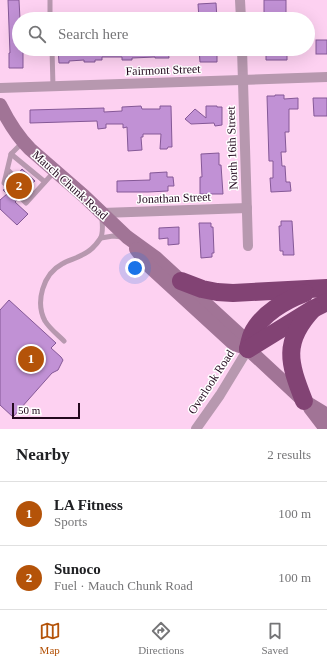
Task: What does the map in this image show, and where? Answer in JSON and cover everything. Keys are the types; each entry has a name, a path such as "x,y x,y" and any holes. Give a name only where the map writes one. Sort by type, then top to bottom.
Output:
{"highway":[{"path":"181,281 202,289 217,292 323,297"},
{"path":"248,349 257,327 268,315 282,304 294,297 323,297"},
{"path":"304,401 293,371 291,356 293,339 304,318 323,297"}],"main road":[{"name":"Mauch Chunk Road","path":"0,105 14,130 23,142 127,237 156,258 241,336 248,349 304,401 327,429"},
{"name":"Mauch Chunk Road","path":"127,237 153,270 234,344 248,349"},
{"name":"Mauch Chunk Road","path":"304,401 327,416"}],"street":[{"path":"240,0 241,12"},
{"name":"North 16th Street","path":"242,56 248,246"},
{"name":"Fairmont Street","path":"0,88 327,77"},
{"name":"Mauch Chunk Road","path":"0,124 14,130"},
{"name":"Jonathan Street","path":"102,213 247,208"},
{"name":"Overlook Road","path":"196,429 220,395 248,349"}],"lane":[{"path":"50,0 50,12"},
{"path":"52,56 53,87"},
{"path":"8,186 4,183 11,154 23,142"},
{"path":"11,154 45,182"},
{"path":"8,170 15,177"},
{"path":"20,197 26,203 55,171"},
{"path":"28,189 33,194"},
{"path":"64,341 50,327 43,315 41,301 44,285 55,268 87,252 101,238 103,227 102,213"},
{"path":"101,238 112,236 127,237"}],"building":[{"path":"8,0 19,0 20,12 12,12 12,56 23,56 23,68 9,68 10,53"},
{"path":"264,0 286,0 286,12 264,12"},
{"path":"216,3 217,12 199,12 198,4"},
{"path":"316,40 327,40 327,54 316,54"},
{"path":"58,56 169,56 169,58 155,57 122,60 122,57 102,57 102,60 95,60 95,62 84,62 84,60 59,63"},
{"path":"200,56 217,56 217,62 200,62"},
{"path":"266,56 287,56 287,60 266,60"},
{"path":"284,95 284,99 298,98 298,109 289,109 289,132 285,132 286,152 281,152 282,166 285,166 286,182 290,182 291,191 271,192 270,178 273,178 273,161 269,161 267,96"},
{"path":"313,98 327,98 327,116 314,116"},
{"path":"141,106 142,109 160,109 160,106 171,106 172,147 160,149 161,134 143,134 143,137 141,137 142,150 128,151 127,127 123,128 123,124 106,124 106,128 98,129 97,121 30,123 30,110 104,108 104,112 122,111 122,107"},
{"path":"206,106 222,107 222,125 215,126 214,123 191,124 185,119 195,109 206,118"},
{"path":"219,153 223,194 200,194 200,177 202,177 201,154"},
{"path":"22,169 35,181 30,186 25,186 25,192 23,194 19,193 16,196 17,200 15,202 28,214 17,225 0,209 0,200 7,194 3,190 11,189 12,186 10,183 12,180 18,180 18,174"},
{"path":"167,172 167,177 173,177 174,186 168,186 168,191 117,192 117,181 150,180 150,173"},
{"path":"281,221 292,221 294,255 283,255 283,251 280,251 279,226 281,226"},
{"path":"199,223 211,223 211,227 213,227 214,253 212,253 212,257 201,258"},
{"path":"179,227 179,244 168,245 168,238 159,239 159,228"},
{"path":"9,300 56,343 51,348 63,360 58,370 52,373 13,417 0,405 0,310"}],"place":[{"name":"Sunoco","path":"19,186"},
{"name":"LA Fitness","path":"31,359"}]}
